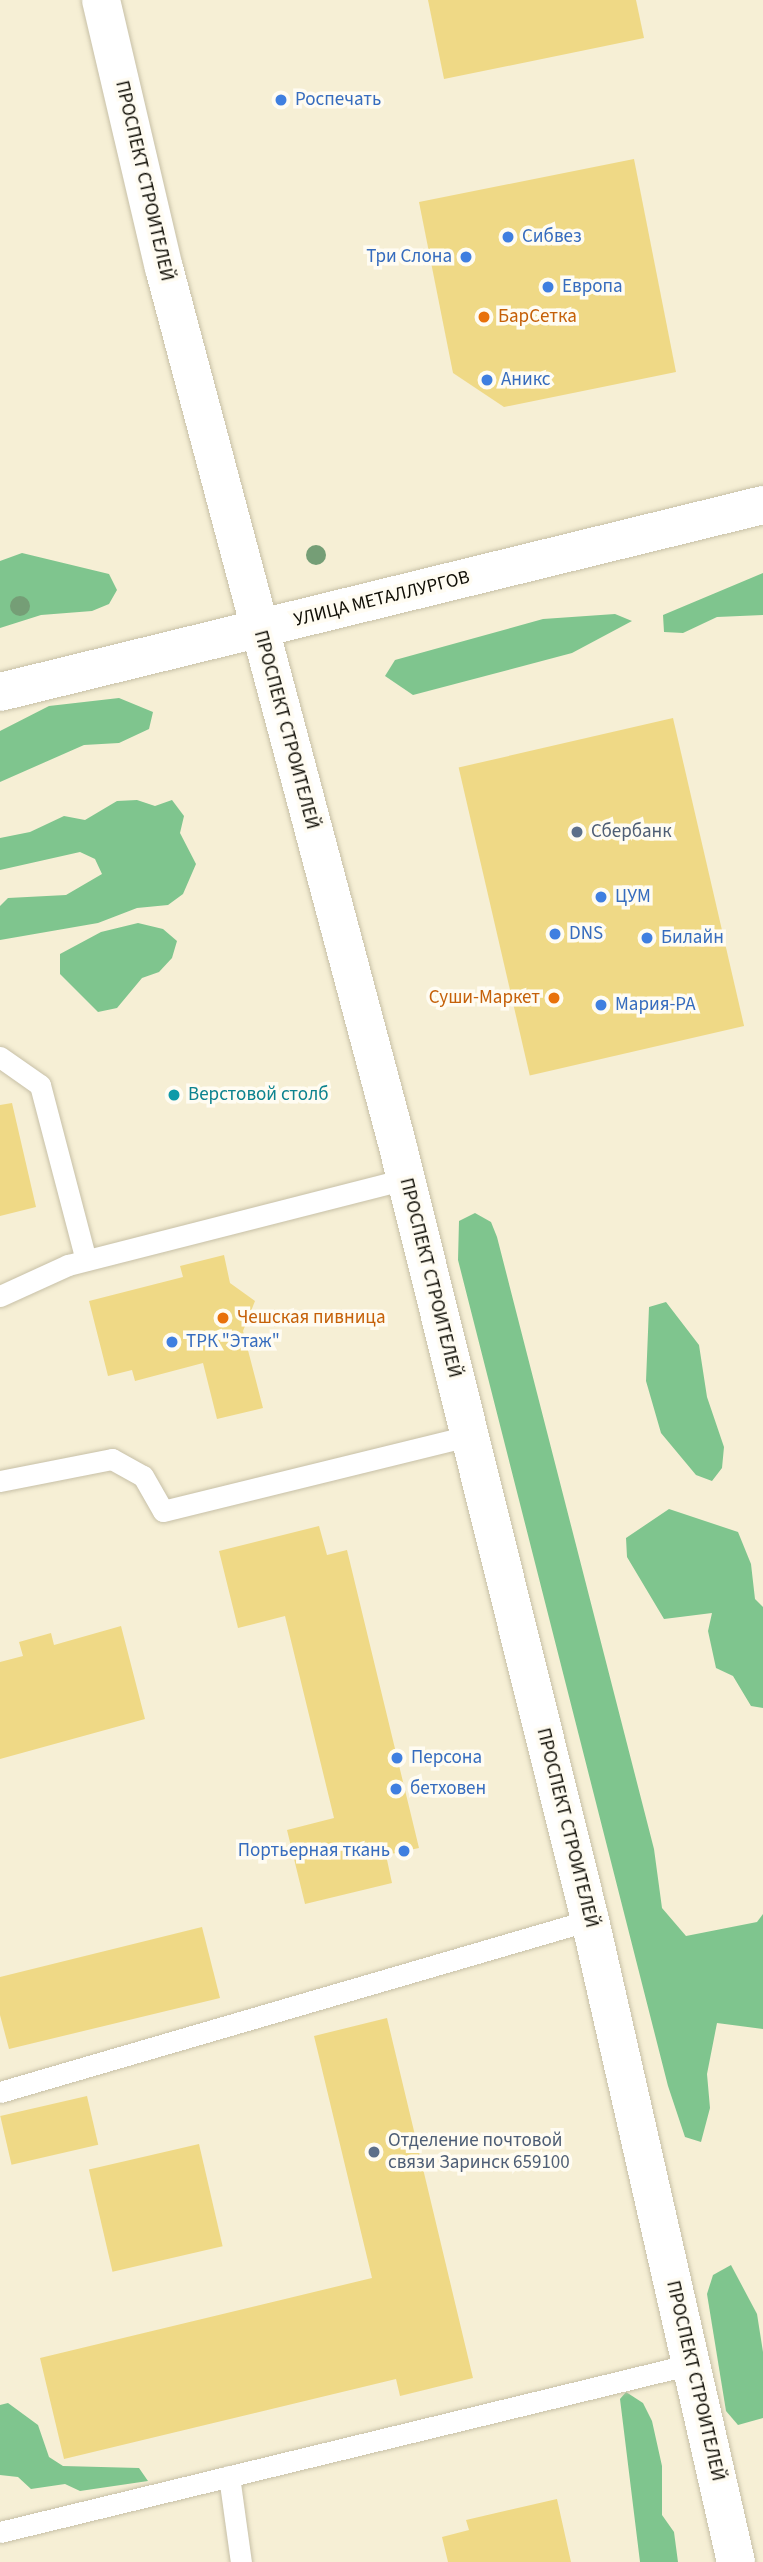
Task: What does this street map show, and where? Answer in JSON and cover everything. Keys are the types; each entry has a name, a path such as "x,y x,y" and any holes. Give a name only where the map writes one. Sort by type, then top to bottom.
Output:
{"street":[{"name":"ПРОСПЕКТ СТРОИТЕЛЕЙ","path":"102,0 164,268 406,1179 590,1920 736,2562"},
{"name":"УЛИЦА МЕТАЛЛУРГОВ","path":"0,692 763,505"}],"lane":[{"path":"0,1057 40,1085 86,1260"},
{"path":"0,1296 86,1260 406,1179"},
{"path":"0,1481 112,1459 142,1476 163,1511 470,1436"},
{"path":"0,2092 590,1920"},
{"path":"0,2532 692,2364"},
{"path":"229,2476 241,2562"}],"green space":[{"path":"22,553 109,574 117,590 109,604 92,611 41,615 0,628 0,561"},
{"path":"763,573 763,615 717,617 683,633 664,632 663,615"},
{"path":"615,614 632,621 572,653 413,695 385,676 395,660 543,619"},
{"path":"119,698 153,712 149,729 119,743 84,745 0,782 0,731 49,706"},
{"path":"137,800 155,806 172,800 184,816 180,833 196,864 183,894 168,905 137,908 98,923 0,940 0,906 8,898 66,895 102,874 95,859 80,852 0,870 0,838 30,832 64,816 85,820 117,801"},
{"path":"138,923 163,929 177,941 172,958 159,972 142,978 117,1008 98,1012 60,974 60,954 101,932"},
{"path":"475,1213 491,1222 497,1237 654,1849 662,1908 686,1936 757,1922 763,1914 763,2029 717,2023 707,2074 710,2108 701,2142 685,2137 668,2086 458,1260 459,1221"},
{"path":"666,1302 699,1345 707,1397 724,1447 722,1468 712,1481 696,1475 661,1433 646,1381 649,1307"},
{"path":"669,1509 738,1532 751,1564 755,1599 763,1607 763,1708 751,1706 733,1676 716,1668 708,1631 712,1613 664,1619 627,1557 626,1538"},
{"path":"731,2265 757,2314 763,2352 763,2418 738,2425 726,2411 707,2294 713,2275"},
{"path":"626,2392 643,2403 652,2421 662,2466 662,2515 674,2532 678,2562 640,2562 620,2399"},
{"path":"8,2403 38,2425 49,2457 63,2466 139,2468 148,2481 80,2491 65,2484 31,2489 18,2477 0,2475 0,2405"}],"building":[{"path":"428,0 636,0 644,38 444,79"},
{"name":"Европа","path":"634,159 676,372 504,407 453,373 419,202"},
{"name":"ЦУМ","path":"673,718 744,1026 530,1075 459,767"},
{"path":"12,1103 36,1207 0,1216 0,1105"},
{"name":"ТРК \"Этаж\"","path":"224,1255 230,1283 255,1301 243,1331 263,1408 217,1419 203,1363 135,1381 132,1370 108,1376 89,1301 183,1277 180,1266"},
{"path":"319,1526 327,1555 347,1550 419,1848 386,1855 392,1883 305,1904 287,1830 334,1818 285,1616 238,1628 219,1551"},
{"path":"121,1626 145,1719 0,1759 0,1662 23,1656 19,1642 51,1633 54,1645"},
{"path":"202,1927 220,1998 9,2049 0,2015 0,1977"},
{"path":"387,2018 473,2378 400,2396 396,2379 64,2459 40,2358 372,2278 314,2036"},
{"path":"87,2096 98,2145 12,2165 0,2116"},
{"path":"199,2144 223,2246 113,2272 89,2169"},
{"path":"557,2499 571,2562 448,2562 442,2537 469,2530 466,2520"}],"place":[{"name":"Роспечать","path":"281,100"},
{"name":"Сибвез","path":"508,237"},
{"name":"Три Слона","path":"466,257"},
{"name":"Европа","path":"548,287"},
{"name":"БарСетка","path":"484,317"},
{"name":"Аникс","path":"487,380"},
{"name":"Сбербанк","path":"577,832"},
{"name":"ЦУМ","path":"601,897"},
{"name":"DNS","path":"555,934"},
{"name":"Билайн","path":"647,938"},
{"name":"Суши-Маркет","path":"554,998"},
{"name":"Мария-РА","path":"601,1005"},
{"name":"Верстовой столб","path":"174,1095"},
{"name":"Чешская пивница","path":"223,1318"},
{"name":"ТРК \"Этаж\"","path":"172,1342"},
{"name":"Персона","path":"397,1758"},
{"name":"бетховен","path":"396,1789"},
{"name":"Портьерная ткань","path":"404,1851"},
{"name":"Отделение почтовой связи Заринск 659100","path":"374,2152"}]}
